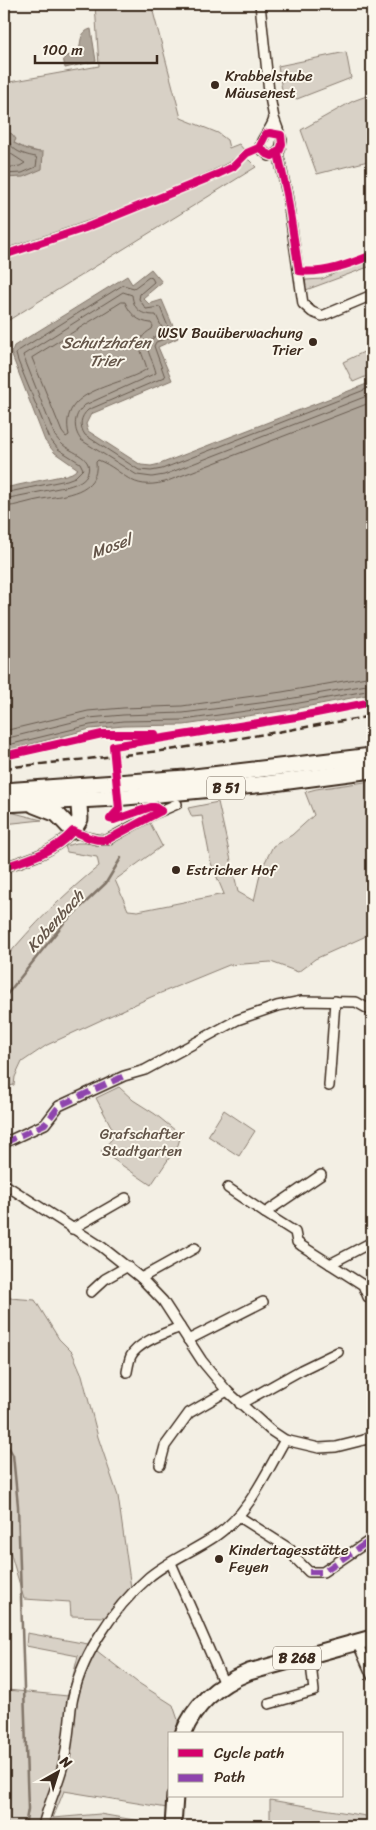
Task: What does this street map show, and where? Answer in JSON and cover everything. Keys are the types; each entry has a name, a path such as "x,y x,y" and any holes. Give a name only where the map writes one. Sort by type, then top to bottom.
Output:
{"main road":[{"name":"B 51","path":"4,804 372,756"},
{"name":"B 51","path":"4,791 75,796 266,784 372,770"},
{"path":"71,828 75,796"},
{"path":"23,802 52,811 71,828"},
{"name":"B 268","path":"184,1732 199,1705 224,1684 249,1672 372,1638"},
{"path":"174,1826 175,1798"}],"street":[{"path":"260,4 265,65 274,118 281,135 282,147 278,153 270,156 263,151 261,143 273,124 274,118"},
{"path":"266,134 276,133 281,135"},
{"path":"278,153 287,194 303,304 312,312 322,316 372,295"},
{"path":"71,828 89,838 107,840 154,814 177,804"},
{"path":"71,828 89,838"},
{"path":"4,867 50,850 71,828"},
{"path":"4,1143 45,1124 59,1106 124,1076 144,1070 237,1020 277,1006 302,1001 356,1002 372,1011"},
{"path":"329,1086 336,1001"},
{"path":"264,1213 321,1175"},
{"path":"4,1184 128,1266 141,1278 163,1301 202,1361 226,1391 270,1430 285,1440 319,1448 336,1447 364,1440 372,1435"},
{"path":"228,1188 295,1232 297,1242 363,1285 368,1297 372,1300"},
{"path":"72,1228 126,1198"},
{"path":"330,1264 372,1242"},
{"path":"141,1278 196,1248"},
{"path":"91,1292 105,1280 128,1266"},
{"path":"188,1340 263,1302"},
{"path":"127,1372 131,1356 136,1350 148,1341 180,1327"},
{"path":"240,1404 338,1352"},
{"path":"160,1466 165,1446 189,1413 226,1391"},
{"path":"43,1826 62,1770 69,1738 71,1708 85,1658 99,1636 149,1577 218,1534 238,1516 259,1487 285,1440"},
{"path":"238,1516 290,1549 308,1572 323,1572 372,1539"},
{"path":"171,1563 224,1684"},
{"path":"357,1642 372,1676"},
{"path":"269,1704 314,1691 310,1654"}],"green space":[{"path":"95,4 151,4 181,118 218,133 227,140 229,148 239,144 244,150 232,160 219,167 145,200 4,249 4,178 43,153 14,143 12,134 4,131 4,83 99,66"},
{"path":"346,52 351,78 297,99 282,90 278,66"},
{"path":"372,94 372,160 317,174 301,130 353,101"},
{"path":"244,159 249,160 256,167 4,323 4,258 121,217 232,171"},
{"path":"372,259 372,269 371,266 306,290 304,284 306,280 322,279"},
{"path":"372,348 372,374 353,382 343,362"},
{"path":"372,781 372,926 364,937 315,959 298,972 271,962 229,965 151,997 47,1045 22,1062 15,1077 14,1085 4,1087 4,960 49,910 99,866 97,857 67,852 65,846 77,843 108,843 150,823 162,846 115,880 128,910 138,911 224,894 211,863 202,816 192,817 188,808 218,802 238,892 254,901 261,870 273,846 292,835 314,815 305,792"},
{"path":"4,812 10,812 42,820 4,824"},
{"name":"Grafschafter Stadtgarten","path":"119,1087 133,1100 155,1114 181,1135 178,1145 151,1185 101,1151 112,1139 113,1130 96,1098"},
{"path":"224,1110 255,1131 239,1156 208,1136"},
{"path":"4,1290 10,1298 35,1300 59,1339 72,1352 82,1375 98,1437 118,1496 132,1595 105,1617 71,1616 70,1602 24,1599 4,1531"},
{"path":"27,1633 88,1644 137,1682 173,1705 178,1720 176,1732 168,1732 167,1808 64,1791 53,1818 100,1814 157,1824 157,1826 7,1826 7,1690 68,1696 78,1656 26,1646"},
{"path":"270,1800 372,1817 372,1826 270,1826"}],"water":[{"path":"91,29 96,61 65,68 63,57 79,53 82,35"},
{"path":"4,131 12,134 16,139 14,143 24,148 43,152 42,169 23,177 4,178"},
{"path":"151,269 162,282 143,298 149,304 162,300 178,338 158,347 172,380 91,414 86,424 88,431 141,465 151,466 160,464 372,382 372,694 289,710 184,725 124,726 90,729 4,751 4,488 66,475 78,469 55,453 45,441 11,353 14,346 127,276 132,284"}],"waterway":[{"name":"Kobenbach","path":"4,998 64,923 106,883 121,858"},
{"path":"4,1439 13,1455 18,1506 28,1809 25,1826"}],"railway":[{"path":"4,768 170,750 372,716"}],"marked path":[{"path":"4,1143 45,1124 59,1106 124,1076"},
{"path":"309,1572 323,1572 372,1539"}],"cycle path":[{"path":"270,133 281,135 282,144 280,150 272,156 265,153 260,146 266,134 270,133"},
{"path":"4,255 85,228 218,174 233,167 247,153 261,147"},
{"path":"278,153 287,194 299,271 327,270 372,255"},
{"path":"161,811 151,807 114,820 110,819 119,809 113,746 296,717 372,702"},
{"path":"4,756 102,734 155,734"},
{"path":"4,867 50,850 73,831 93,839 107,840 161,811"}],"place":[{"name":"Krabbelstube Mäusenest","path":"215,85"},
{"name":"WSV Bauüberwachung Trier","path":"313,342"},
{"name":"Estricher Hof","path":"176,870"},
{"name":"Kindertagesstätte Feyen","path":"219,1559"}],"water label":[{"name":"Schutzhafen Trier","path":"106,351"},
{"name":"Mosel","path":"111,546"}]}
